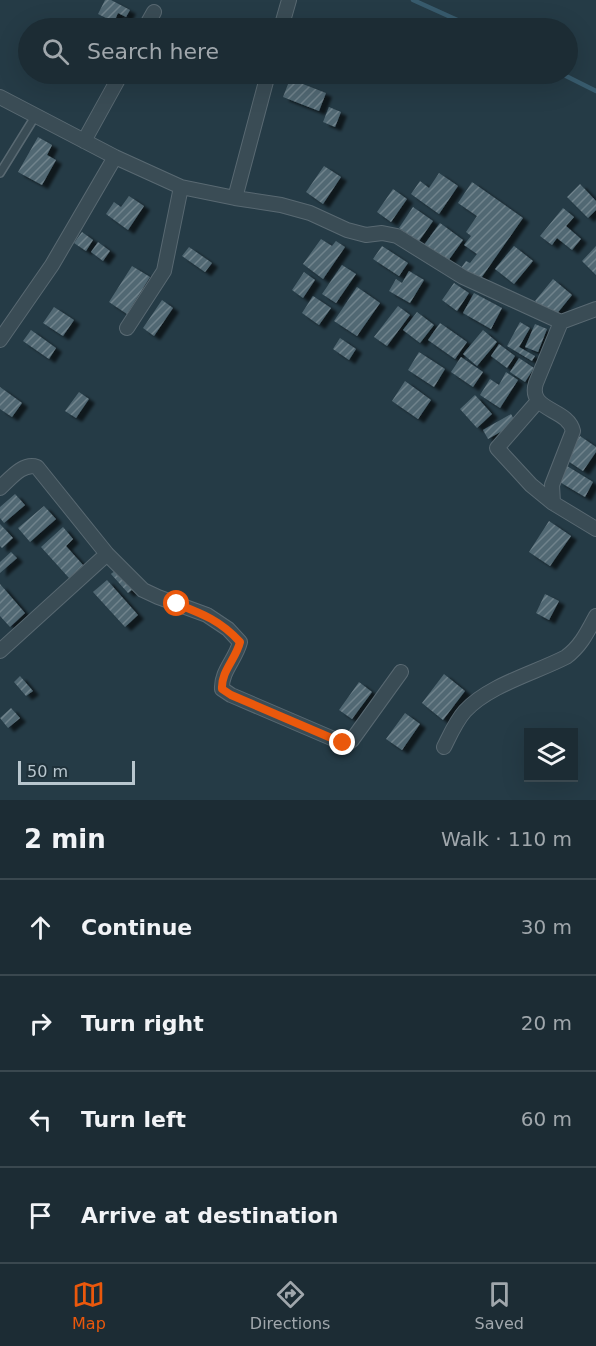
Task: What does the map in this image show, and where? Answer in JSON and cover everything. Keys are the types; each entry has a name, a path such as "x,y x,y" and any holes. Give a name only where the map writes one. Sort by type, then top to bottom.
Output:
{"street":[{"path":"284,18 289,0"},
{"path":"151,18 154,12"},
{"path":"84,141 115,84"},
{"path":"235,198 265,84"},
{"path":"0,97 115,157 181,187 281,205 310,213 347,230 366,235 382,233 397,236 463,277 561,322 596,309"},
{"path":"0,340 52,265 115,157"},
{"path":"127,328 164,271 181,187"},
{"path":"553,502 552,485 573,431 572,426 566,420 537,401 534,389 561,322"},
{"path":"537,401 497,448 531,485 596,529"},
{"path":"0,488 24,467 29,465 37,467 107,554 143,590 207,615 228,629 240,642 238,651 222,681 222,689 231,695 343,743 348,743 401,672"},
{"path":"0,651 107,554"},
{"path":"444,747 463,712 478,699 566,657 582,641 596,616"}],"lane":[{"path":"0,172 36,115"}],"building":[{"path":"105,0 111,0 130,10 126,17 118,13 116,18 106,18 98,14"},
{"path":"288,84 303,84 326,93 319,111 283,97"},
{"path":"329,107 341,112 335,127 323,122"},
{"path":"38,137 52,145 47,155 56,160 42,185 18,172"},
{"path":"324,166 341,177 323,204 306,192"},
{"path":"439,173 458,186 439,214 411,194 420,181 429,188"},
{"path":"472,182 523,218 479,281 461,268 466,261 470,263 477,254 464,245 471,236 466,232 477,216 458,203"},
{"path":"580,184 596,201 596,210 588,218 567,197"},
{"path":"393,189 407,199 391,222 377,212"},
{"path":"129,196 144,206 128,230 106,214 114,202 121,207"},
{"path":"413,207 433,221 419,241 399,228"},
{"path":"563,208 574,217 566,226 581,239 572,250 557,238 552,245 540,236"},
{"path":"440,223 463,240 448,261 424,245"},
{"path":"82,232 93,240 86,251 74,243"},
{"path":"321,239 332,246 336,241 345,247 323,279 303,264"},
{"path":"98,242 110,251 103,261 91,252"},
{"path":"382,246 408,263 399,276 373,259"},
{"path":"514,246 533,261 514,284 495,269"},
{"path":"596,246 596,275 582,261"},
{"path":"189,247 212,263 205,272 182,256"},
{"path":"342,265 356,274 336,303 322,294"},
{"path":"132,266 150,277 127,314 109,302"},
{"path":"409,271 424,280 410,303 389,291 396,279 402,283"},
{"path":"304,272 315,280 303,298 292,290"},
{"path":"553,279 572,295 555,316 535,301"},
{"path":"454,283 469,293 457,311 442,300"},
{"path":"357,287 380,303 357,336 334,321"},
{"path":"474,293 502,308 491,329 463,313"},
{"path":"313,296 331,308 319,325 302,313"},
{"path":"162,300 173,308 154,336 143,328"},
{"path":"398,306 410,315 387,346 374,337"},
{"path":"54,307 74,320 63,336 43,323"},
{"path":"417,312 434,325 420,343 403,330"},
{"path":"520,322 530,328 519,347 535,356 532,361 507,346"},
{"path":"440,323 467,342 455,359 428,340"},
{"path":"535,324 547,329 538,352 525,347"},
{"path":"31,330 56,348 49,359 23,341"},
{"path":"483,330 497,342 477,366 463,354"},
{"path":"340,338 356,349 349,360 333,349"},
{"path":"499,344 515,356 507,368 491,356"},
{"path":"419,352 445,369 434,387 408,370"},
{"path":"461,357 483,372 473,387 451,372"},
{"path":"519,358 534,368 525,382 510,372"},
{"path":"506,372 518,380 500,408 480,395 490,379 499,385"},
{"path":"405,381 431,400 418,419 392,401"},
{"path":"0,387 22,403 12,417 0,409"},
{"path":"79,392 89,399 76,418 65,411"},
{"path":"475,395 492,414 477,428 460,409"},
{"path":"511,414 516,423 488,439 483,430"},
{"path":"580,436 596,447 596,452 583,471 565,459"},
{"path":"567,466 593,482 585,497 558,481"},
{"path":"15,494 25,505 4,523 0,518 0,507"},
{"path":"44,506 56,519 30,542 18,528"},
{"path":"549,521 571,536 550,566 529,552"},
{"path":"0,524 13,538 2,548 0,546"},
{"path":"63,527 73,539 66,546 83,565 69,578 41,547"},
{"path":"11,552 17,558 0,573 0,562"},
{"path":"116,570 133,589 128,593 111,574"},
{"path":"107,580 138,615 125,627 93,592"},
{"path":"0,584 25,613 10,627 0,616"},
{"path":"545,594 559,601 549,620 536,613"},
{"path":"444,674 465,691 443,720 422,703"},
{"path":"20,676 33,691 26,696 14,682"},
{"path":"359,682 372,692 352,719 339,710"},
{"path":"11,708 20,718 8,728 0,718"},
{"path":"405,713 420,724 402,750 386,739"}],"waterway":[{"path":"413,0 453,18"},
{"path":"578,82 596,91"}],"route":[{"path":"177,604 207,615 228,629 240,642 238,651 222,681 222,689 231,695 343,743"}]}
